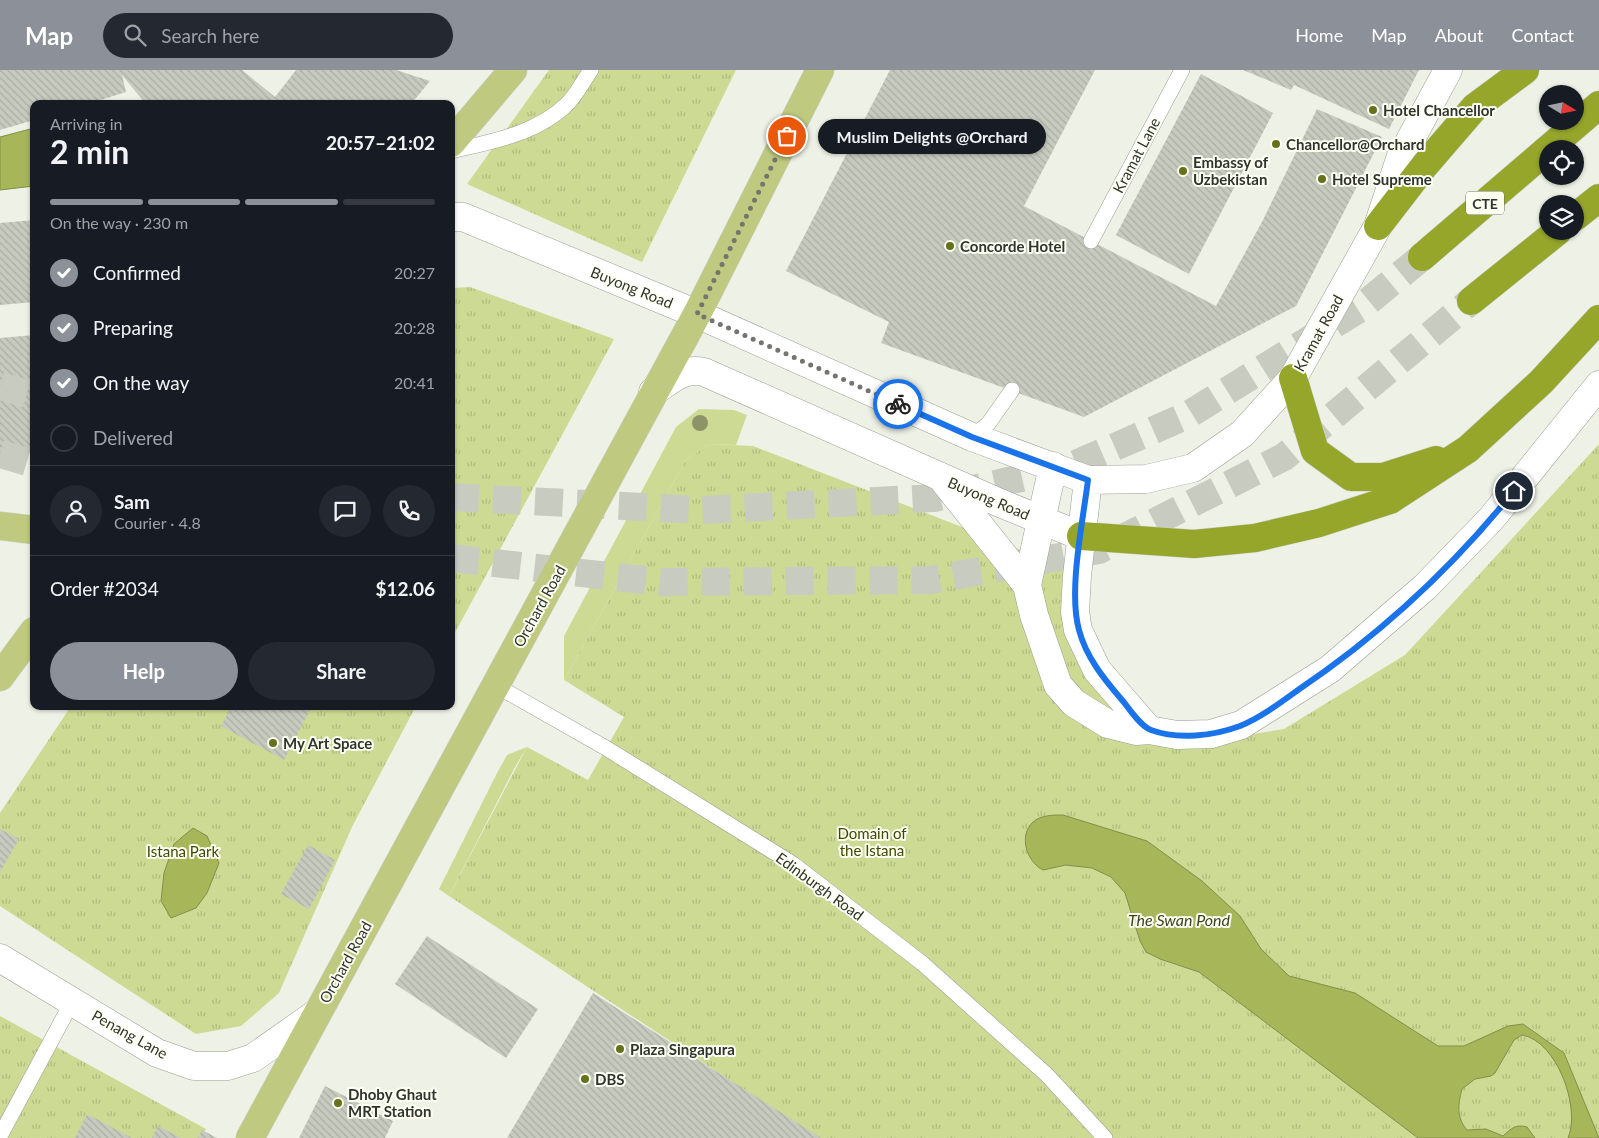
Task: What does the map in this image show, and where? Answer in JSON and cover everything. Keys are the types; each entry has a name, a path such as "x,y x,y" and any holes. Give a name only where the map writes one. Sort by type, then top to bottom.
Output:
{"highway":[{"path":"1378,226 1425,165 1475,107 1525,70"},
{"name":"CTE","path":"1558,140 1599,105"},
{"name":"CTE","path":"1422,257 1539,157"},
{"path":"1584,210 1599,198"},
{"path":"1471,302 1547,240"},
{"path":"1081,536 1194,544 1255,538 1319,523 1390,500 1468,449 1541,382 1599,319"},
{"path":"1293,378 1315,451 1351,476 1383,477 1468,449"}],"main road":[{"name":"Orchard Road","path":"250,1138 495,685 561,568 653,392 697,314 820,70"},
{"path":"455,138 509,71"},
{"path":"0,526 30,530"},
{"path":"0,677 30,636"}],"street":[{"name":"Kramat Road","path":"1088,480 1146,479 1193,468 1242,434 1293,378 1378,226 1400,159 1448,70"},
{"name":"Buyong Road","path":"455,217 463,217 697,314 972,437 1088,480"},
{"name":"Buyong Road","path":"653,392 684,371 693,369 704,372 940,477 1081,536"},
{"path":"1053,466 1027,585 1034,615 1058,686 1074,703 1108,724 1136,731 1149,730 1177,735 1211,734 1241,725 1330,669 1425,587 1491,518 1599,385"},
{"path":"940,477 1027,585"},
{"path":"1088,480 1075,612 1078,630 1097,670 1149,730"},
{"name":"Penang Lane","path":"0,958 157,1053 194,1066 216,1068 253,1058 317,1013"}],"lane":[{"path":"455,150 496,141 533,127 566,105 590,70"},
{"name":"Kramat Lane","path":"1091,240 1182,70"},
{"path":"972,437 988,424 1012,390"},
{"name":"Edinburgh Road","path":"495,685 606,748 793,864 922,963 1047,1075 1105,1138"},
{"path":"0,1136 72,1002"}],"green space":[{"path":"549,70 736,70 642,262 467,184"},
{"path":"470,287 614,339 455,633 455,288"},
{"path":"699,409 734,410 747,415 736,445 709,444 686,460 564,680 564,636 676,427"},
{"name":"Domain of the Istana","path":"709,444 753,446 1078,572 1084,660 1126,728 1192,744 1284,729 1405,655 1599,444 1599,1138 818,1138 449,896 527,747 588,780 624,717 564,680 686,460"},
{"name":"Istana Park","path":"68,710 414,710 352,827 279,993 241,1026 196,1034 0,906 0,813"},
{"path":"527,747 449,896 439,889 497,773 507,755"},
{"path":"0,1016 206,1129 201,1138 0,1138"}],"water":[{"path":"30,129 30,186 0,190 0,137"},
{"name":"The Swan Pond","path":"1051,815 1063,815 1147,841 1202,881 1240,916 1261,949 1289,976 1355,993 1438,1046 1464,1046 1508,1026 1523,1024 1564,1053 1599,1138 1568,1138 1571,1125 1571,1110 1563,1078 1546,1049 1535,1040 1522,1035 1514,1040 1495,1073 1491,1076 1475,1079 1462,1089 1459,1111 1463,1125 1467,1130 1486,1129 1503,1136 1514,1127 1523,1126 1527,1127 1535,1138 1418,1138 1199,972 1160,959 1146,952 1140,941 1125,893 1111,877 1092,868 1066,865 1043,870 1037,866 1026,848 1025,841 1028,828 1040,818"},
{"path":"193,828 207,836 219,863 207,893 196,908 171,918 161,901 164,873 174,844"}],"building":[{"path":"0,70 242,70 275,97 296,70 396,70 430,81 414,100 143,100 122,75 126,92 101,100 30,100 30,121 0,130"},
{"name":"Concorde Hotel","path":"890,70 1095,70 1024,206 1216,306 1263,220 1317,109 1382,137 1296,306 1084,417 881,343 889,322 786,271"},
{"name":"Hotel Chancellor","path":"1243,70 1419,70 1389,129 1294,85 1291,90"},
{"path":"1201,74 1273,113 1189,274 1116,235"},
{"path":"30,220 30,302 0,305 0,223"},
{"path":"30,335 30,452 0,456 0,338"},
{"name":"My Art Space","path":"230,710 310,710 284,760 221,726"},
{"path":"0,829 19,839 0,872"},
{"path":"308,845 335,860 309,909 281,894"},
{"path":"427,936 538,1009 506,1058 395,984"},
{"name":"Plaza Singapura","path":"593,993 821,1138 507,1138"},
{"name":"Dhoby Ghaut MRT Station","path":"325,1086 393,1121 385,1138 299,1138"},
{"path":"87,1114 132,1138 75,1138"},
{"path":"158,1126 181,1138 152,1138"},
{"path":"202,1130 217,1138 198,1138"}],"tunnel":[{"path":"455,497 701,510 934,498 1069,467 1188,415 1359,309 1422,257"},
{"path":"455,558 661,582 930,580 1099,550 1284,457 1471,301"},
{"path":"0,386 30,395"},
{"path":"0,454 30,463"}],"way so far":[{"path":"787,136 697,314 898,404"}],"place":[{"name":"Hotel Chancellor","path":"1373,110"},
{"name":"Muslim Delights @Orchard","path":"787,136"},
{"name":"Chancellor@Orchard","path":"1276,144"},
{"name":"Embassy of Uzbekistan","path":"1183,171"},
{"name":"Hotel Supreme","path":"1322,179"},
{"name":"Concorde Hotel","path":"950,246"},
{"name":"My Art Space","path":"273,743"},
{"name":"Plaza Singapura","path":"620,1049"},
{"name":"DBS","path":"585,1079"},
{"name":"Dhoby Ghaut MRT Station","path":"338,1103"}],"route":[{"path":"898,404 972,437 1088,480 1077,576 1075,612 1078,630 1097,670 1149,730 1177,735 1211,734 1241,725 1330,669 1425,587 1514,491"}]}
